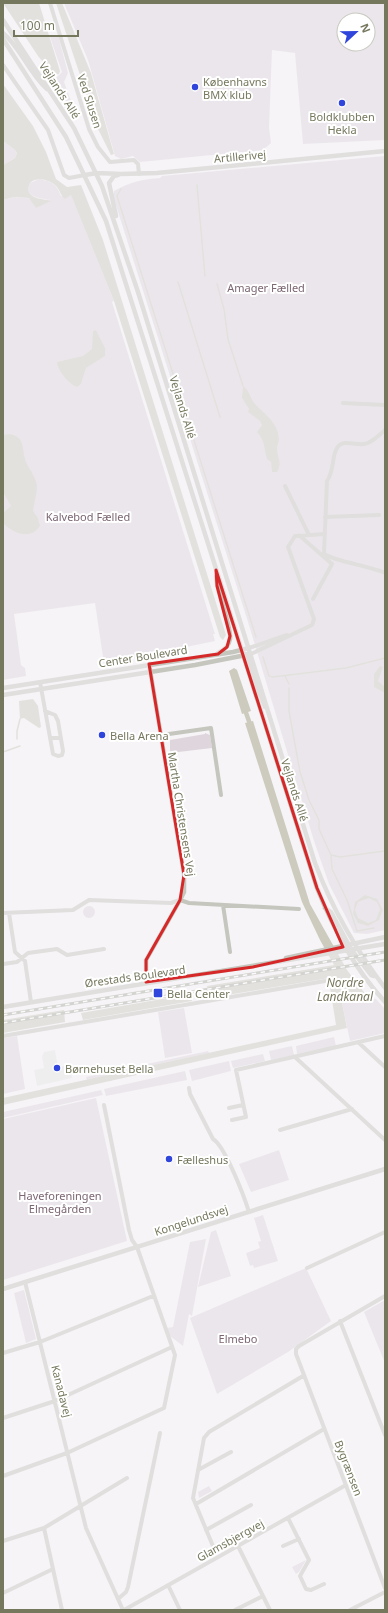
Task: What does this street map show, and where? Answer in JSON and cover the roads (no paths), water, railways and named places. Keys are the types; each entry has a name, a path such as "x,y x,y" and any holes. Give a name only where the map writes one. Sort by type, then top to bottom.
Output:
{"street":[{"name":"Ved Slusen","path":"50,3 93,137 110,162 134,160 138,164 139,174"},
{"name":"Vejlands Allé","path":"3,20 74,128 97,173 120,236 249,648 247,655 316,888 325,908 349,945 355,950 371,975 376,976 385,988"},
{"path":"3,33 14,45 39,82 53,94"},
{"name":"Vejlands Allé","path":"3,39 59,125 85,175 112,237 241,650 247,655 270,716 324,888 349,945 347,951 366,979 385,1002"},
{"path":"3,46 15,58"},
{"path":"3,65 48,130 64,175 69,178 97,173"},
{"name":"Artillerivej","path":"97,173 139,174 385,151"},
{"path":"120,236 108,187 110,179 121,174"},
{"path":"343,403 385,405"},
{"path":"384,572 326,556 324,552 327,481 332,473 336,450 341,444 364,444 372,441 385,430"},
{"path":"285,486 309,535"},
{"path":"325,517 379,515"},
{"path":"247,655 312,625 314,619 288,547 295,536 325,534"},
{"path":"300,536 332,564 313,599"},
{"name":"Vejlands Allé","path":"216,570 217,586 230,636 227,647 218,654"},
{"path":"249,648 299,631"},
{"name":"Center Boulevard","path":"3,688 249,648"},
{"name":"Center Boulevard","path":"3,695 151,672 247,655"},
{"name":"Martha Christensens Vej","path":"146,982 146,960 184,892 184,875 150,664"},
{"path":"40,682 41,689 45,711 53,754 58,756 62,755 64,750 58,721 55,715 45,711"},
{"path":"162,735 211,728 221,795"},
{"path":"50,738 61,738"},
{"path":"3,913 73,910 89,900 171,903 180,900 188,903 299,909"},
{"path":"223,905 230,952"},
{"path":"8,913 15,952 25,961 31,1002"},
{"name":"Ørestads Boulevard","path":"3,1007 146,982 187,978 324,953 349,945 385,937"},
{"name":"Ørestads Boulevard","path":"336,950 347,951 385,944"},
{"path":"349,945 355,950"},
{"path":"3,964 17,962 28,953 57,948 67,955 104,949"},
{"path":"3,1036 325,981"},
{"path":"232,1120 246,1117 236,1070 296,1058 385,1036"},
{"path":"359,1042 385,1067"},
{"path":"296,1058 385,1140"},
{"path":"189,1088 190,1094 213,1139 218,1142 227,1160 243,1194 249,1212"},
{"path":"3,1476 67,1453 164,1408 175,1355 137,1247 132,1240 129,1230 104,1105"},
{"path":"229,1108 243,1105"},
{"path":"280,1130 352,1109"},
{"name":"Kongelundsvej","path":"3,1289 385,1169"},
{"path":"307,1268 385,1232"},
{"name":"Kanadavej","path":"25,1282 90,1540 123,1610"},
{"path":"3,1353 40,1342 153,1296"},
{"path":"385,1296 340,1322 385,1435"},
{"name":"Bygrænsen","path":"340,1322 299,1346 296,1349 296,1354 303,1376 385,1588"},
{"path":"3,1418 55,1401 172,1346"},
{"path":"215,1551 193,1498 204,1438 209,1432 303,1376"},
{"path":"196,1504 324,1429"},
{"path":"118,1599 126,1592 128,1587 160,1433"},
{"path":"198,1470 231,1452"},
{"path":"3,1541 44,1528 127,1478"},
{"name":"Glamsbjergvej","path":"123,1610 346,1485"},
{"path":"206,1530 251,1505"},
{"path":"288,1518 309,1560 300,1576 306,1589 311,1590 324,1584"},
{"path":"44,1528 62,1610"},
{"path":"283,1546 299,1539"},
{"path":"238,1546 270,1610"},
{"path":"3,1593 53,1569"},
{"path":"168,1585 180,1610"},
{"path":"350,1610 385,1592"},
{"path":"235,1610 263,1596"}],"water":[{"path":"3,3 39,3 60,71 59,74 54,75 38,56"},
{"path":"56,3 62,3 91,73 114,154 111,155 98,129"},
{"path":"3,84 33,126 46,152 56,179 67,187 81,185 103,240 226,635 223,640 220,637 114,301 71,195 65,199 53,184 40,179 30,183 28,188 29,192 34,197 51,201 36,208 29,198 14,197 3,200 3,165 15,158 17,153 3,141"},
{"path":"96,330 105,348 105,356 86,368 81,384 77,387 70,383 64,376 59,369 57,362 83,356 92,349 93,331"},
{"path":"243,386 255,404 274,423 278,433 279,439 277,452 280,466 277,472 272,472 271,462 267,459 263,442 257,432 262,425 260,421 248,412 249,409 242,398"},
{"path":"10,434 19,438 23,446 25,460 37,486 33,511 38,518 40,526 36,531 27,534 16,532 3,523 3,513 11,506 3,492 3,435"},
{"path":"380,666 383,667 378,681 385,687 385,693 374,687 374,674"},
{"path":"234,668 237,670 251,711 242,714 229,671"},
{"path":"33,699 38,706 41,727 39,728 24,718 20,719 19,701"},
{"name":"Nordre Landkanal","path":"253,721 310,904 347,970 367,996 342,1003 347,1028 3,1105 3,1098 336,1025 329,981 337,979 336,977 209,998 207,986 334,965 302,902 245,723"},
{"path":"365,895 377,899 383,910 379,920 368,926 358,923 353,914 355,902","holes":["369,898 377,902 380,909 376,920 368,923 358,918 355,910 358,902"]},
{"path":"191,994 192,1001 83,1020 81,1013"},
{"path":"64,1010 65,1022 3,1033 3,1020"}],"waterway":[{"path":"197,185 205,276"},
{"path":"121,189 117,196 256,637"},
{"path":"178,282 220,417"},
{"path":"217,284 224,309 228,339 243,386"},
{"path":"263,657 269,676 273,677 346,668 385,658"},
{"path":"285,676 289,684"},
{"path":"289,688 289,711 300,772 309,800 319,820 319,829 331,855 340,857 385,851"},
{"name":"Nordre Landkanal","path":"244,707 251,727"},
{"path":"17,739 20,719"},
{"path":"3,752 20,746"},
{"path":"331,855 332,869 347,900 357,931 374,928"}],"railway":[{"path":"3,1015 385,952"},
{"path":"3,1023 385,960"}],"place":[{"name":"Københavns BMX klub","path":"195,87"},
{"name":"Boldklubben Hekla","path":"342,103"},
{"name":"Bella Arena","path":"102,735"},
{"name":"Bella Center","path":"158,993"},
{"name":"Børnehuset Bella","path":"57,1068"},
{"name":"Fælleshus","path":"169,1159"}],"park label":[{"name":"Amager Fælled","path":"266,287"},
{"name":"Kalvebod Fælled","path":"88,516"},
{"name":"Haveforeningen Elmegården","path":"60,1201"},
{"name":"Elmebo","path":"238,1338"}]}
